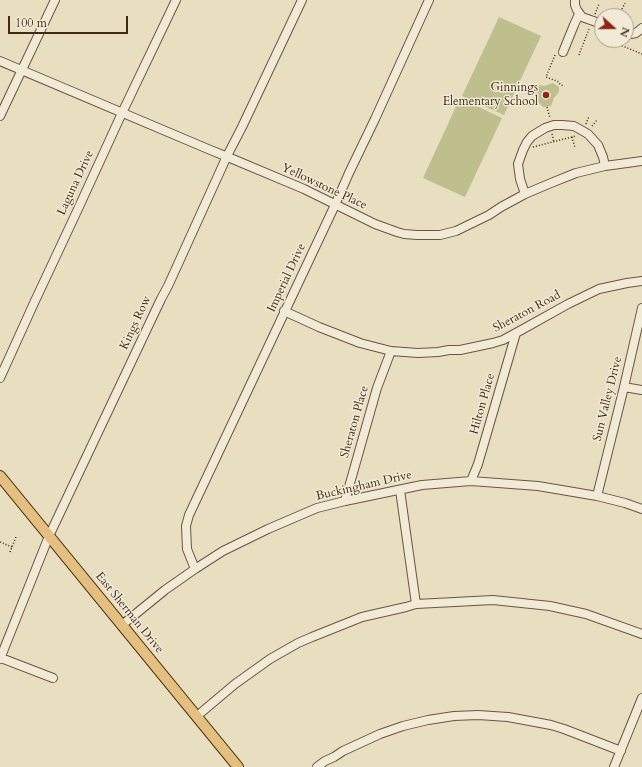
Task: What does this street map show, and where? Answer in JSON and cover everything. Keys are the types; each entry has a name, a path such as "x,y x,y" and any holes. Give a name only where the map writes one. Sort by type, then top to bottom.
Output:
{"main road":[{"name":"East Sherman Drive","path":"0,476 238,767"}],"street":[{"path":"0,116 55,0"},
{"name":"Laguna Drive","path":"0,378 122,112 176,0"},
{"name":"Kings Row","path":"0,658 50,536 168,286 227,156 302,0"},
{"name":"Imperial Drive","path":"195,569 187,550 186,526 189,515 335,205 429,0"},
{"path":"575,0 575,5 582,17 594,21"},
{"path":"560,52 580,14"},
{"name":"Yellowstone Place","path":"0,61 304,189 375,224 397,232 417,235 440,235 456,231 489,215 525,194 551,182 576,173 605,166 642,161"},
{"path":"525,194 520,179 518,164 527,142 532,136 545,128 554,125 574,126 588,134 598,145 603,156 605,166"},
{"name":"Sheraton Road","path":"284,311 360,343 391,351 418,353 460,350 503,340 568,304 600,289 642,281"},
{"name":"Sun Valley Drive","path":"597,496 642,308"},
{"name":"Hilton Place","path":"471,481 478,464 516,333"},
{"name":"Sheraton Place","path":"345,501 377,388 391,351"},
{"path":"624,387 642,390"},
{"name":"Buckingham Drive","path":"122,625 166,590 223,551 268,529 317,508 345,501 422,485 471,481 538,486 597,496 642,509"},
{"path":"400,490 416,604"},
{"path":"197,716 241,680 270,659 298,644 362,617 416,604 493,600 550,606 586,614 642,634"},
{"path":"0,658 53,678"},
{"path":"614,767 642,698"},
{"path":"317,767 343,751 380,734 403,726 428,720 478,715 508,717 552,725 621,751"}],"path":[{"path":"622,8 625,3"},
{"path":"597,8 599,4"},
{"path":"579,55 590,25"},
{"path":"626,48 642,54"},
{"path":"560,52 546,77 559,82 563,86"},
{"path":"548,106 550,120"},
{"path":"585,125 589,116"},
{"path":"590,128 597,120"},
{"path":"552,132 554,142"},
{"path":"523,150 577,136"},
{"path":"572,137 575,148"},
{"path":"10,552 16,538"},
{"path":"0,542 12,547"}],"green space":[{"path":"499,17 541,36 504,115 462,96"},
{"path":"553,83 559,87 559,92 554,98 551,106 543,107 539,103 533,91 539,85 544,86"},
{"path":"460,98 502,118 465,197 423,178"}],"place":[{"name":"Ginnings Elementary School","path":"546,95"}]}
